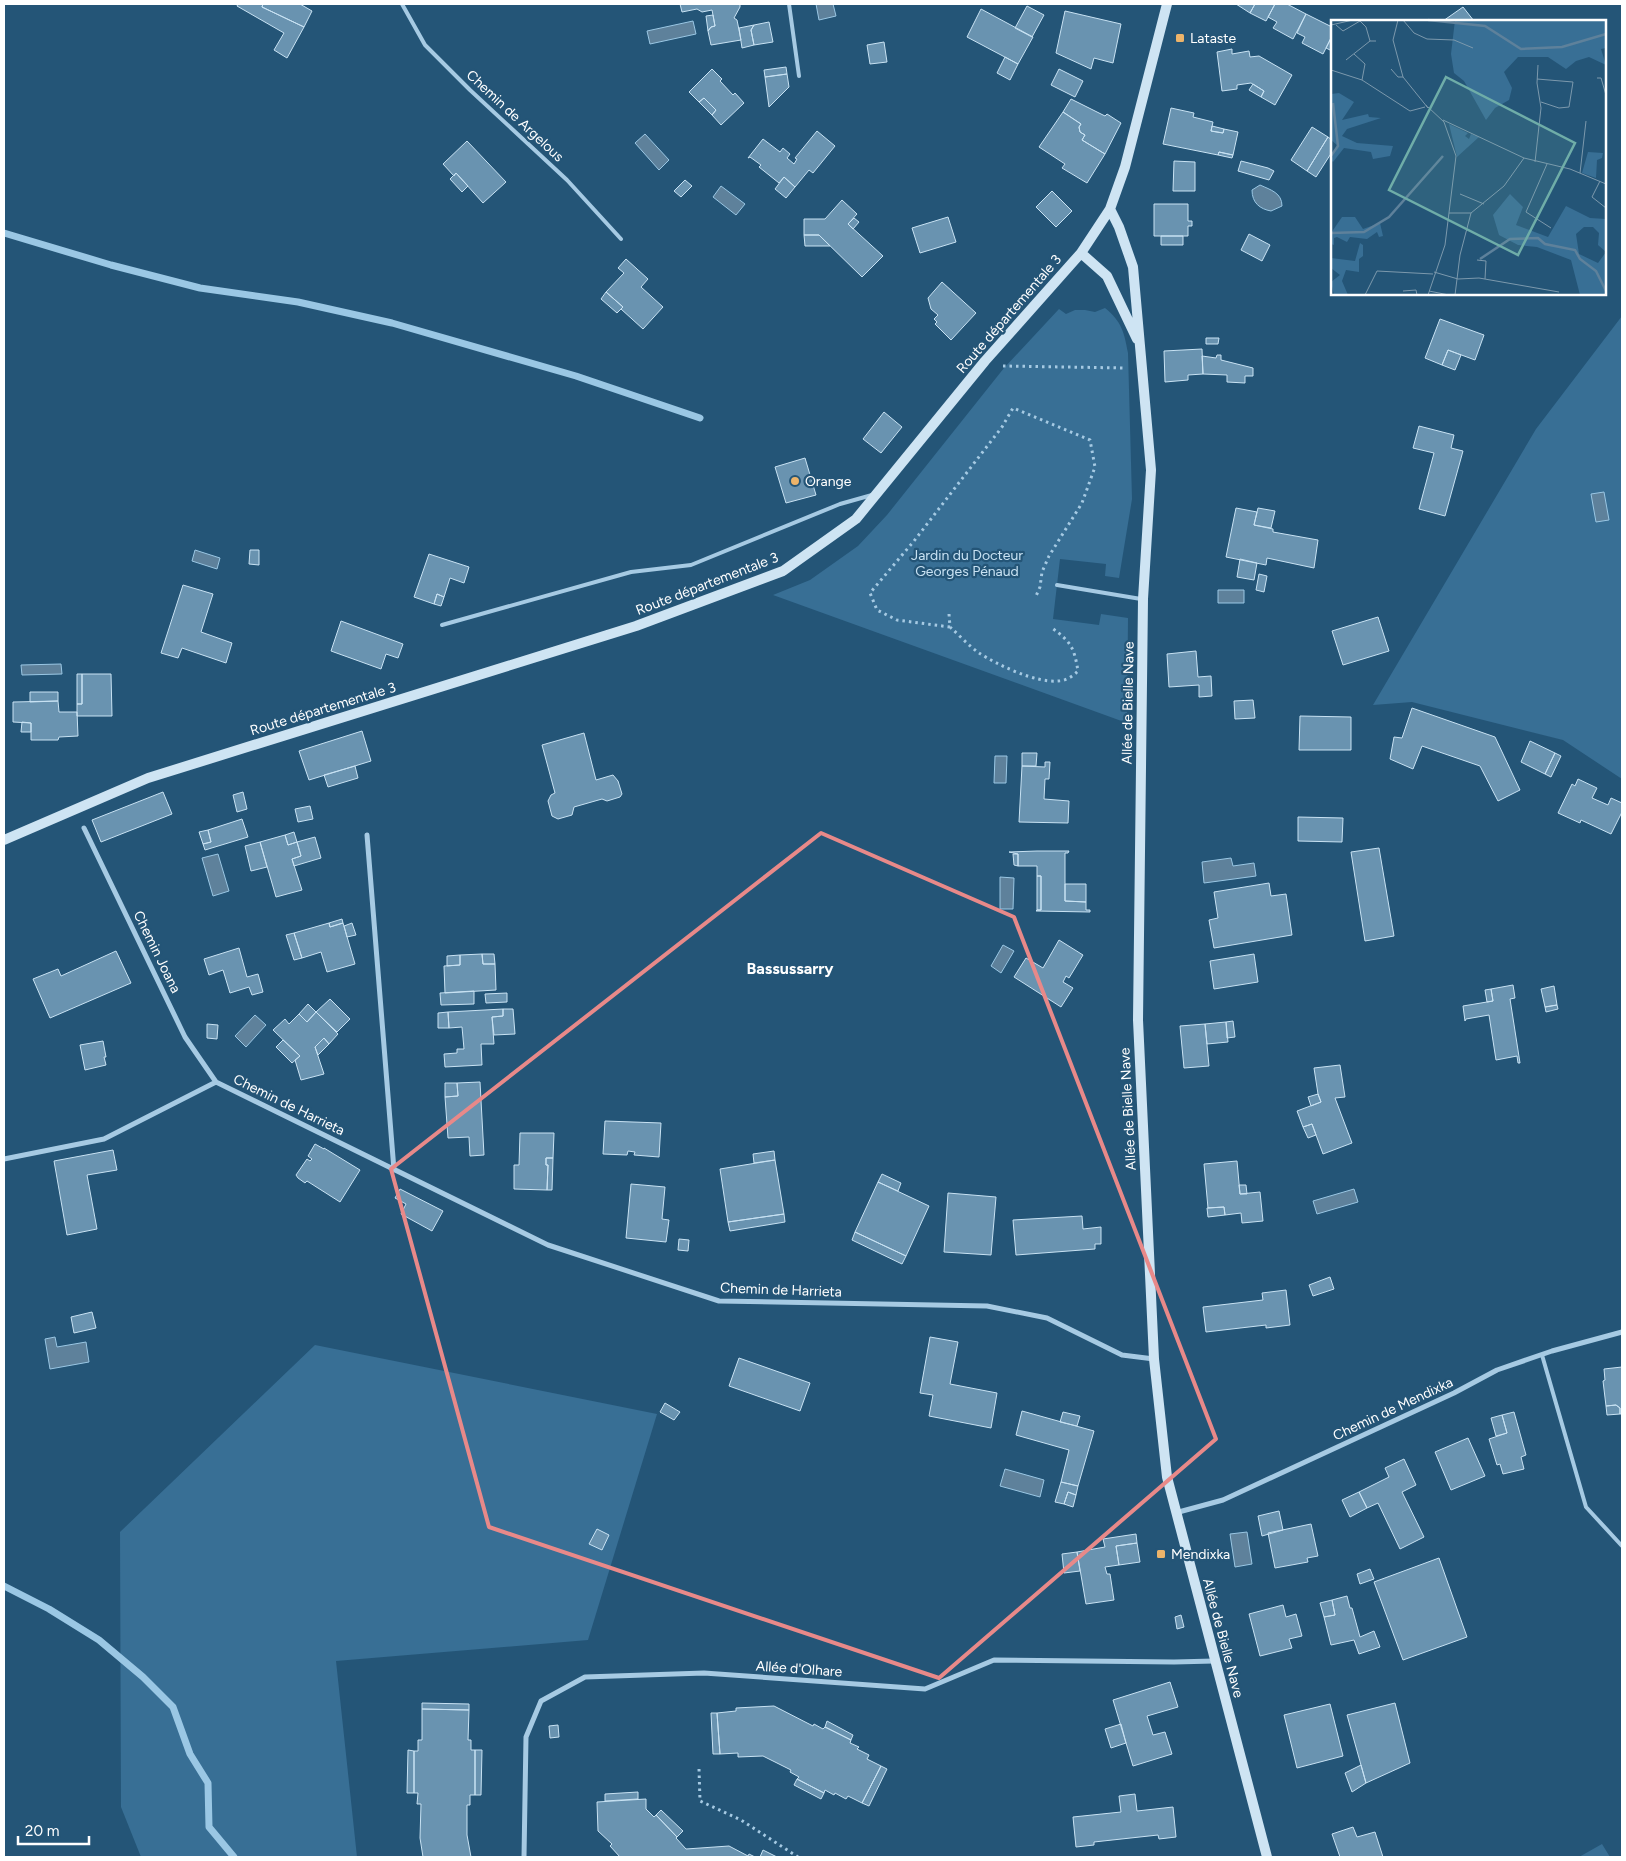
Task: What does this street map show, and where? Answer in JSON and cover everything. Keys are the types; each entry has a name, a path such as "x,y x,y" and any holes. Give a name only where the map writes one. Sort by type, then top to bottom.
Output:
{"street":[{"name":"Route départementale 3","path":"4,840 148,778 636,626 783,571 856,519 985,361 1081,253 1110,209 1126,167 1167,4"},
{"name":"Allée de Bielle Nave","path":"1110,209 1119,227 1133,267 1151,470 1143,600 1138,1020 1154,1359 1167,1477 1175,1514 1267,1857"},
{"name":"Allée de Bielle Nave","path":"1081,253 1106,276 1140,346"},
{"name":"Chemin Joana","path":"84,828 185,1037 216,1082"},
{"path":"367,835 394,1170"},
{"name":"Chemin de Harrieta","path":"4,1159 104,1139 216,1082 548,1245 719,1301 987,1306 1047,1318 1122,1355 1154,1359"},
{"name":"Chemin de Mendixka","path":"1175,1514 1223,1500 1454,1393 1497,1370 1622,1332"},
{"name":"Allée d'Olhare","path":"524,1857 526,1737 541,1701 585,1677 704,1673 925,1689 994,1660 1214,1661"}],"lane":[{"name":"Chemin de Argelous","path":"402,4 425,46 567,180 621,239"},
{"path":"789,4 799,76"},
{"path":"442,625 631,572 691,565 840,504 877,494"},
{"path":"1057,585 1143,600"},
{"path":"1542,1355 1586,1507 1622,1546"}],"path":[{"path":"996,366 1142,369"},
{"path":"1036,596 1040,587 1042,572 1082,503 1095,467 1090,440 1013,408 996,435 914,541 870,593 877,610 897,620 950,627 978,652 1014,671 1040,680 1059,681 1070,678 1078,671 1075,654 1068,640 1052,628"},
{"path":"949,614 950,627"},
{"path":"699,1768 700,1800 741,1820 798,1857"}],"highlighted area":[{"path":"821,833 1014,917 1216,1439 939,1678 489,1527 391,1169"}],"green space":[{"name":"Jardin du Docteur Georges Pénaud","path":"1105,308 1119,323 1128,353 1132,499 1119,578 1105,576 1106,564 1060,559 1053,619 1099,625 1101,614 1128,618 1127,723 773,595 810,580 858,546 887,515 1004,368 1059,309 1066,314 1075,310 1095,312"},
{"path":"1622,316 1622,779 1563,740 1412,702 1373,705 1536,429"},
{"path":"315,1345 657,1414 588,1640 336,1661 357,1857 141,1857 121,1807 120,1532"},
{"path":"1602,1844 1610,1857 1579,1857"}],"shaded area":[{"path":"816,4 833,4 836,16 819,20"},
{"path":"693,21 696,34 650,44 647,31"},
{"path":"645,134 669,160 659,170 635,143"},
{"path":"1260,185 1278,195 1282,206 1271,211 1257,205 1252,195 1252,190"},
{"path":"721,186 745,204 736,215 713,197"},
{"path":"1604,492 1609,520 1596,522 1591,494"},
{"path":"195,550 220,558 217,569 192,561"},
{"path":"1218,590 1244,590 1244,603 1218,603"},
{"path":"61,664 62,674 22,675 21,665"},
{"path":"995,756 1007,756 1006,783 994,783"},
{"path":"218,854 229,891 213,896 202,858"},
{"path":"1231,858 1233,866 1254,863 1256,876 1204,883 1202,862"},
{"path":"1000,877 1014,878 1013,909 1000,909"},
{"path":"1003,945 1014,951 1001,973 991,966"},
{"path":"255,1015 266,1025 246,1047 235,1036"},
{"path":"1354,1189 1358,1202 1317,1214 1313,1201"},
{"path":"55,1337 57,1347 86,1342 89,1362 50,1369 45,1339"},
{"path":"1005,1469 1044,1480 1040,1497 1000,1486"},
{"path":"1247,1532 1252,1564 1235,1567 1230,1534"}],"building":[{"path":"238,4 263,4 262,7 304,27 287,58 274,50 284,33 237,6"},
{"path":"263,4 300,4 312,11 304,27 262,7"},
{"path":"680,4 740,4 734,18 737,20 741,40 711,45 708,31 711,27 715,26 712,10 702,12 697,9 682,12"},
{"path":"1236,4 1255,4 1250,13"},
{"path":"1255,4 1275,4 1266,21 1250,13"},
{"path":"1275,4 1287,4 1306,14 1293,39 1273,28 1277,22 1268,17"},
{"path":"1027,6 1044,15 1032,37 1015,28"},
{"path":"1463,7 1473,20 1444,20"},
{"path":"981,9 1033,37 1018,64 967,37"},
{"path":"1065,11 1121,24 1113,63 1094,58 1091,69 1056,53"},
{"path":"1306,14 1331,26 1331,38 1323,54 1302,43 1305,37 1297,33"},
{"path":"713,15 715,26 711,27 708,31 706,16"},
{"path":"769,22 773,42 754,45 751,30 754,25"},
{"path":"754,25 751,30 754,45 742,48 739,28"},
{"path":"1331,38 1331,50 1326,48"},
{"path":"884,42 887,62 870,64 867,45"},
{"path":"1232,49 1232,54 1249,51 1250,57 1259,56 1292,75 1275,105 1261,97 1264,91 1251,83 1237,85 1237,89 1222,91 1217,52"},
{"path":"1005,57 1018,64 1010,80 997,73"},
{"path":"786,67 787,74 765,77 764,70"},
{"path":"712,69 733,95 735,93 744,103 721,125 712,115 716,110 704,98 699,102 689,92"},
{"path":"1059,69 1083,81 1075,97 1051,85"},
{"path":"787,74 789,87 769,107 765,77"},
{"path":"1253,84 1264,91 1261,97 1249,90"},
{"path":"704,98 716,110 712,115 699,102"},
{"path":"1071,99 1105,116 1107,114 1121,123 1105,154 1082,140 1085,135 1080,132 1079,127 1081,124 1063,112"},
{"path":"1171,108 1194,113 1193,117 1213,122 1211,131 1223,133 1224,129 1238,132 1233,155 1219,152 1218,155 1163,144"},
{"path":"1063,112 1081,124 1079,127 1080,132 1085,135 1082,140 1105,154 1087,183 1062,168 1065,164 1039,147"},
{"path":"1212,126 1224,129 1223,133 1211,131"},
{"path":"1312,127 1328,137 1307,171 1291,160"},
{"path":"817,131 835,146 813,173 809,170 795,187 784,177 779,183 759,167 761,165 750,157 748,158 763,139 780,152 783,148 790,154 787,158 794,164 797,159 795,158"},
{"path":"1328,137 1331,139 1331,154 1316,177 1307,171"},
{"path":"467,141 506,182 483,203 456,173 454,176 443,164"},
{"path":"1219,152 1233,155 1232,158 1218,155"},
{"path":"1174,161 1195,162 1195,191 1173,191"},
{"path":"1241,161 1274,171 1269,180 1238,171"},
{"path":"456,173 468,186 462,192 450,179"},
{"path":"784,177 795,187 786,198 775,189"},
{"path":"685,180 692,186 681,197 674,191"},
{"path":"1052,191 1072,211 1056,227 1036,207"},
{"path":"842,200 857,214 848,224 883,256 862,277 819,235 804,235 804,219 825,219"},
{"path":"1154,204 1188,204 1188,221 1192,221 1192,226 1188,226 1188,236 1154,236"},
{"path":"948,217 956,242 920,253 912,228"},
{"path":"854,218 859,222 853,229 848,224"},
{"path":"1249,234 1270,245 1262,261 1241,250"},
{"path":"804,235 819,235 830,246 805,246"},
{"path":"1161,236 1183,236 1183,245 1161,245"},
{"path":"626,259 648,279 641,287 663,307 643,329 606,292 624,273 618,268"},
{"path":"942,282 976,313 951,340 935,324 937,322 934,319 938,315 931,309 928,298"},
{"path":"606,292 623,307 617,313 601,299"},
{"path":"1440,319 1484,335 1475,360 1448,350 1442,365 1425,358"},
{"path":"1206,338 1219,338 1218,344 1206,344"},
{"path":"1202,349 1203,374 1188,375 1188,380 1165,382 1164,351"},
{"path":"1448,350 1461,355 1455,370 1442,365"},
{"path":"1217,355 1221,355 1221,360 1253,368 1253,376 1245,376 1245,383 1227,382 1227,375 1203,374 1202,356 1216,358"},
{"path":"884,412 902,427 881,453 863,439"},
{"path":"1419,426 1454,435 1451,448 1463,451 1445,516 1419,509 1434,453 1413,448"},
{"name":"Orange","path":"805,458 816,495 786,503 775,467"},
{"path":"1236,508 1257,512 1254,525 1273,529 1273,532 1318,540 1314,568 1267,558 1266,565 1226,557"},
{"path":"1258,508 1275,511 1271,528 1254,525"},
{"path":"250,550 259,550 259,565 249,564"},
{"path":"429,554 469,567 464,583 450,578 444,597 437,594 434,604 414,597"},
{"path":"1240,559 1257,563 1254,580 1237,577"},
{"path":"1259,574 1267,576 1264,592 1256,590"},
{"path":"183,585 213,594 201,632 232,643 226,663 182,648 178,658 161,653"},
{"path":"437,594 444,597 441,606 434,604"},
{"path":"1378,617 1389,651 1343,665 1332,631"},
{"path":"341,621 403,644 398,658 386,654 381,669 331,651"},
{"path":"1196,651 1198,677 1211,676 1212,696 1199,697 1199,685 1169,687 1167,654"},
{"path":"77,674 82,674 82,704 77,704"},
{"path":"82,674 111,674 112,716 77,716 77,704 82,704"},
{"path":"30,692 58,692 58,701 30,702"},
{"path":"1253,700 1255,718 1235,719 1234,701"},
{"path":"58,701 59,712 77,712 78,736 59,737 58,740 31,740 31,723 13,722 13,702"},
{"path":"1412,708 1495,737 1520,790 1498,801 1480,766 1422,746 1413,769 1390,759 1394,737 1402,738"},
{"path":"1300,716 1351,717 1351,750 1299,750"},
{"path":"22,722 31,723 31,732 21,732"},
{"path":"362,731 371,761 309,780 299,751"},
{"path":"584,733 596,780 613,775 618,781 622,794 620,797 607,801 602,799 574,807 572,815 558,819 552,816 548,801 551,795 555,793 542,745"},
{"path":"1530,741 1555,753 1545,774 1521,762"},
{"path":"1022,753 1037,753 1036,766 1022,766"},
{"path":"1555,753 1561,756 1551,777 1545,774"},
{"path":"1045,762 1050,762 1049,779 1045,779 1044,799 1069,801 1068,823 1019,822 1022,766 1045,767"},
{"path":"355,766 358,778 328,787 324,775"},
{"path":"1578,779 1597,788 1592,798 1608,805 1611,798 1622,803 1622,812 1611,834 1581,820 1580,823 1558,813 1572,784 1575,786"},
{"path":"163,792 172,814 101,842 92,820"},
{"path":"243,792 247,809 237,812 233,795"},
{"path":"310,806 313,819 298,822 295,809"},
{"path":"1298,817 1343,818 1342,842 1298,841"},
{"path":"242,819 248,837 205,850 203,844 211,842 208,830"},
{"path":"208,830 211,842 203,844 199,832"},
{"path":"294,832 297,842 288,845 285,835"},
{"path":"285,835 288,845 297,842 301,856 292,859 302,890 276,897 260,842"},
{"path":"315,837 321,858 294,866 292,859 301,856 297,842"},
{"path":"260,842 267,867 251,871 245,846"},
{"path":"1379,848 1394,936 1365,941 1351,852"},
{"path":"1069,851 1065,853 1065,901 1086,902 1086,910 1090,910 1090,912 1036,911 1041,910 1041,876 1037,876 1037,866 1018,866 1018,854 1009,852"},
{"path":"1013,854 1018,854 1018,866 1014,865"},
{"path":"1037,876 1041,876 1041,910 1037,910"},
{"path":"1269,883 1271,896 1286,894 1292,935 1214,948 1209,920 1218,918 1214,892"},
{"path":"1065,884 1086,884 1086,902 1065,901"},
{"path":"342,919 343,923 330,927 329,923"},
{"path":"329,923 330,927 343,923 355,964 327,972 321,952 302,958 294,933"},
{"path":"352,923 356,935 347,937 344,926"},
{"path":"294,933 302,958 294,960 286,935"},
{"path":"1059,940 1083,955 1069,978 1066,976 1063,982 1073,988 1061,1007 1014,977 1026,958 1043,968"},
{"path":"239,948 247,977 258,974 263,992 252,995 249,987 230,993 223,970 209,975 204,959"},
{"path":"116,951 131,983 50,1018 33,979 58,969 61,976"},
{"path":"482,954 483,964 495,964 496,990 445,993 444,966 460,965 460,955"},
{"path":"482,954 494,954 495,964 483,964"},
{"path":"1254,954 1258,982 1214,989 1210,961"},
{"path":"460,955 460,965 447,966 447,956"},
{"path":"1513,985 1515,998 1510,999 1520,1063 1518,1063 1517,1056 1496,1060 1489,1015 1466,1019 1465,1021 1463,1006 1493,1001 1491,989"},
{"path":"1554,986 1557,1005 1545,1007 1541,989"},
{"path":"1491,989 1493,1001 1487,1002 1485,990"},
{"path":"474,991 474,1004 441,1005 440,993"},
{"path":"507,993 507,1002 486,1003 485,994"},
{"path":"330,999 350,1019 337,1032 316,1012"},
{"path":"308,1004 316,1012 307,1022 299,1014"},
{"path":"1557,1005 1558,1009 1546,1012 1545,1007"},
{"path":"503,1009 513,1009 515,1034 494,1035 492,1017 503,1016"},
{"path":"503,1009 503,1016 492,1017 494,1044 481,1044 482,1065 445,1067 444,1054 457,1053 457,1049 464,1049 462,1027 449,1028 448,1012"},
{"path":"316,1012 338,1034 329,1044 324,1038 315,1047 324,1074 301,1080 295,1060 300,1056 273,1030 285,1019 289,1024 299,1014 307,1022"},
{"path":"448,1012 449,1028 438,1028 438,1013"},
{"path":"1233,1021 1235,1037 1227,1038 1226,1022"},
{"path":"1226,1022 1228,1042 1207,1044 1205,1024"},
{"path":"207,1024 218,1025 217,1039 207,1038"},
{"path":"1205,1024 1209,1066 1184,1068 1180,1026"},
{"path":"324,1038 329,1044 318,1055 315,1047"},
{"path":"283,1040 300,1056 292,1063 276,1047"},
{"path":"103,1041 106,1065 85,1070 80,1045"},
{"path":"1340,1065 1345,1097 1335,1098 1352,1143 1323,1154 1312,1124 1303,1127 1297,1111 1321,1102 1314,1068"},
{"path":"480,1082 484,1155 470,1156 469,1137 448,1138 445,1097 458,1096 457,1083"},
{"path":"445,1083 457,1083 458,1096 445,1097"},
{"path":"1318,1094 1321,1102 1311,1106 1308,1097"},
{"path":"605,1121 661,1123 659,1157 634,1155 635,1152 628,1151 627,1155 603,1154"},
{"path":"1312,1124 1316,1135 1308,1138 1303,1127"},
{"path":"520,1133 554,1133 553,1158 546,1158 546,1165 548,1165 547,1190 514,1189 514,1165 519,1165"},
{"path":"315,1144 360,1170 340,1202 307,1181 305,1183 296,1175 307,1159 310,1161 312,1159 308,1156"},
{"path":"113,1150 117,1170 87,1175 97,1229 67,1235 54,1161"},
{"path":"774,1151 775,1160 754,1163 753,1154"},
{"path":"546,1158 553,1158 552,1190 547,1190 548,1165 546,1165"},
{"path":"775,1160 784,1214 728,1222 720,1169"},
{"path":"1237,1161 1240,1194 1260,1192 1263,1221 1242,1223 1241,1213 1225,1215 1224,1207 1208,1208 1204,1164"},
{"path":"882,1174 901,1183 898,1191 878,1182"},
{"path":"878,1182 929,1206 906,1256 855,1232"},
{"path":"631,1184 665,1187 662,1219 669,1220 666,1242 626,1238"},
{"path":"1239,1185 1246,1185 1247,1194 1240,1194"},
{"path":"400,1189 443,1211 432,1231 401,1214 406,1204 395,1198"},
{"path":"948,1193 996,1197 991,1255 944,1252"},
{"path":"1224,1207 1225,1215 1208,1217 1207,1208"},
{"path":"784,1214 785,1222 730,1231 728,1222"},
{"path":"1082,1216 1083,1229 1101,1227 1101,1244 1095,1244 1095,1249 1016,1255 1013,1220"},
{"path":"855,1232 906,1256 902,1264 852,1240"},
{"path":"679,1239 689,1240 688,1251 678,1250"},
{"path":"1330,1277 1334,1289 1313,1296 1309,1285"},
{"path":"1286,1290 1290,1325 1266,1328 1266,1325 1206,1332 1203,1307 1263,1300 1262,1293"},
{"path":"92,1312 96,1328 74,1333 71,1317"},
{"path":"930,1337 958,1342 950,1384 997,1393 991,1428 929,1416 933,1395 920,1393"},
{"path":"739,1358 810,1383 800,1411 729,1386"},
{"path":"1622,1367 1622,1414 1620,1414 1620,1408 1616,1405 1606,1406 1603,1381 1605,1380 1604,1369"},
{"path":"665,1403 680,1412 674,1420 660,1412"},
{"path":"1616,1405 1620,1408 1620,1414 1607,1415 1606,1406"},
{"path":"1022,1411 1094,1431 1078,1486 1061,1482 1069,1450 1016,1435"},
{"path":"1063,1412 1080,1416 1077,1426 1060,1422"},
{"path":"1514,1412 1526,1455 1521,1457 1524,1469 1503,1474 1500,1464 1497,1465 1489,1439 1507,1433 1502,1415"},
{"path":"1502,1415 1507,1433 1496,1436 1491,1418"},
{"path":"1468,1438 1485,1476 1451,1490 1435,1452"},
{"path":"1404,1459 1416,1485 1402,1492 1424,1537 1400,1549 1378,1503 1367,1508 1359,1492 1389,1477 1385,1468"},
{"path":"1061,1482 1078,1486 1076,1495 1068,1492 1064,1504 1055,1502"},
{"path":"1068,1492 1076,1495 1073,1507 1064,1504"},
{"path":"1359,1492 1367,1508 1350,1517 1342,1500"},
{"path":"1279,1511 1283,1530 1262,1536 1258,1516"},
{"path":"1311,1524 1318,1556 1307,1558 1308,1562 1275,1568 1268,1533"},
{"path":"597,1529 609,1535 602,1550 589,1544"},
{"path":"1136,1534 1137,1543 1116,1546 1119,1565 1105,1567 1107,1574 1110,1574 1114,1600 1086,1604 1077,1552 1105,1547 1103,1539"},
{"path":"1137,1543 1140,1562 1119,1565 1116,1546"},
{"path":"1077,1552 1080,1571 1064,1573 1062,1554"},
{"path":"1439,1558 1467,1637 1403,1660 1374,1582"},
{"path":"1370,1569 1374,1579 1360,1584 1357,1574"},
{"path":"1347,1596 1360,1637 1374,1631 1380,1647 1359,1654 1354,1640 1331,1645 1324,1617 1335,1615 1332,1600"},
{"path":"1332,1600 1335,1615 1324,1617 1320,1603"},
{"path":"1283,1605 1286,1617 1296,1614 1302,1636 1289,1639 1292,1648 1260,1656 1249,1614"},
{"path":"1181,1615 1184,1627 1177,1629 1175,1617"},
{"path":"1170,1682 1178,1707 1147,1716 1153,1735 1165,1732 1172,1754 1133,1766 1113,1700"},
{"path":"422,1703 469,1704 469,1710 422,1709"},
{"path":"1395,1703 1410,1763 1366,1783 1347,1715"},
{"path":"1330,1704 1343,1756 1297,1768 1284,1715"},
{"path":"774,1706 813,1726 814,1724 823,1729 825,1727 851,1740 850,1743 859,1747 857,1749 869,1755 867,1759 881,1766 862,1803 848,1796 846,1799 825,1790 824,1793 797,1779 799,1777 790,1772 791,1770 763,1756 738,1757 738,1753 720,1754 717,1713 736,1711 736,1708"},
{"path":"422,1709 469,1710 468,1740 471,1740 471,1750 475,1750 475,1795 470,1795 470,1805 467,1805 467,1835 471,1857 423,1857 420,1838 421,1804 417,1804 418,1793 414,1793 414,1751 418,1751 418,1740 422,1740"},
{"path":"711,1713 717,1713 720,1754 713,1754"},
{"path":"827,1721 853,1735 851,1740 825,1727"},
{"path":"1121,1724 1126,1743 1111,1748 1105,1729"},
{"path":"558,1725 559,1737 550,1738 549,1726"},
{"path":"408,1750 414,1751 414,1793 407,1793"},
{"path":"475,1750 482,1750 481,1795 475,1795"},
{"path":"1361,1765 1366,1783 1352,1792 1345,1773"},
{"path":"881,1766 887,1769 869,1806 862,1803"},
{"path":"797,1779 824,1793 821,1799 794,1785"},
{"path":"638,1792 638,1799 605,1801 605,1794"},
{"path":"1135,1794 1137,1811 1173,1807 1176,1837 1159,1839 1158,1835 1094,1842 1094,1845 1076,1847 1073,1817 1121,1812 1119,1796"},
{"path":"646,1799 646,1809 654,1817 656,1815 686,1849 729,1846 748,1856 749,1854 755,1857 620,1857 610,1846 612,1844 598,1831 597,1802"},
{"path":"661,1810 683,1831 677,1837 656,1815"},
{"path":"1353,1827 1357,1837 1375,1832 1383,1857 1340,1857 1332,1834"},
{"path":"763,1850 777,1857 760,1857"}],"waterway":[{"path":"4,233 111,265 200,288 298,302 392,323 576,376 700,418"},
{"path":"4,1586 49,1609 99,1640 143,1677 173,1707 190,1754 208,1783 209,1827 234,1857"}],"place":[{"name":"Lataste","path":"1180,38"},
{"name":"Orange","path":"795,481"},
{"name":"Mendixka","path":"1161,1554"}],"district":[{"name":"Bassussarry","path":"790,968"}]}
